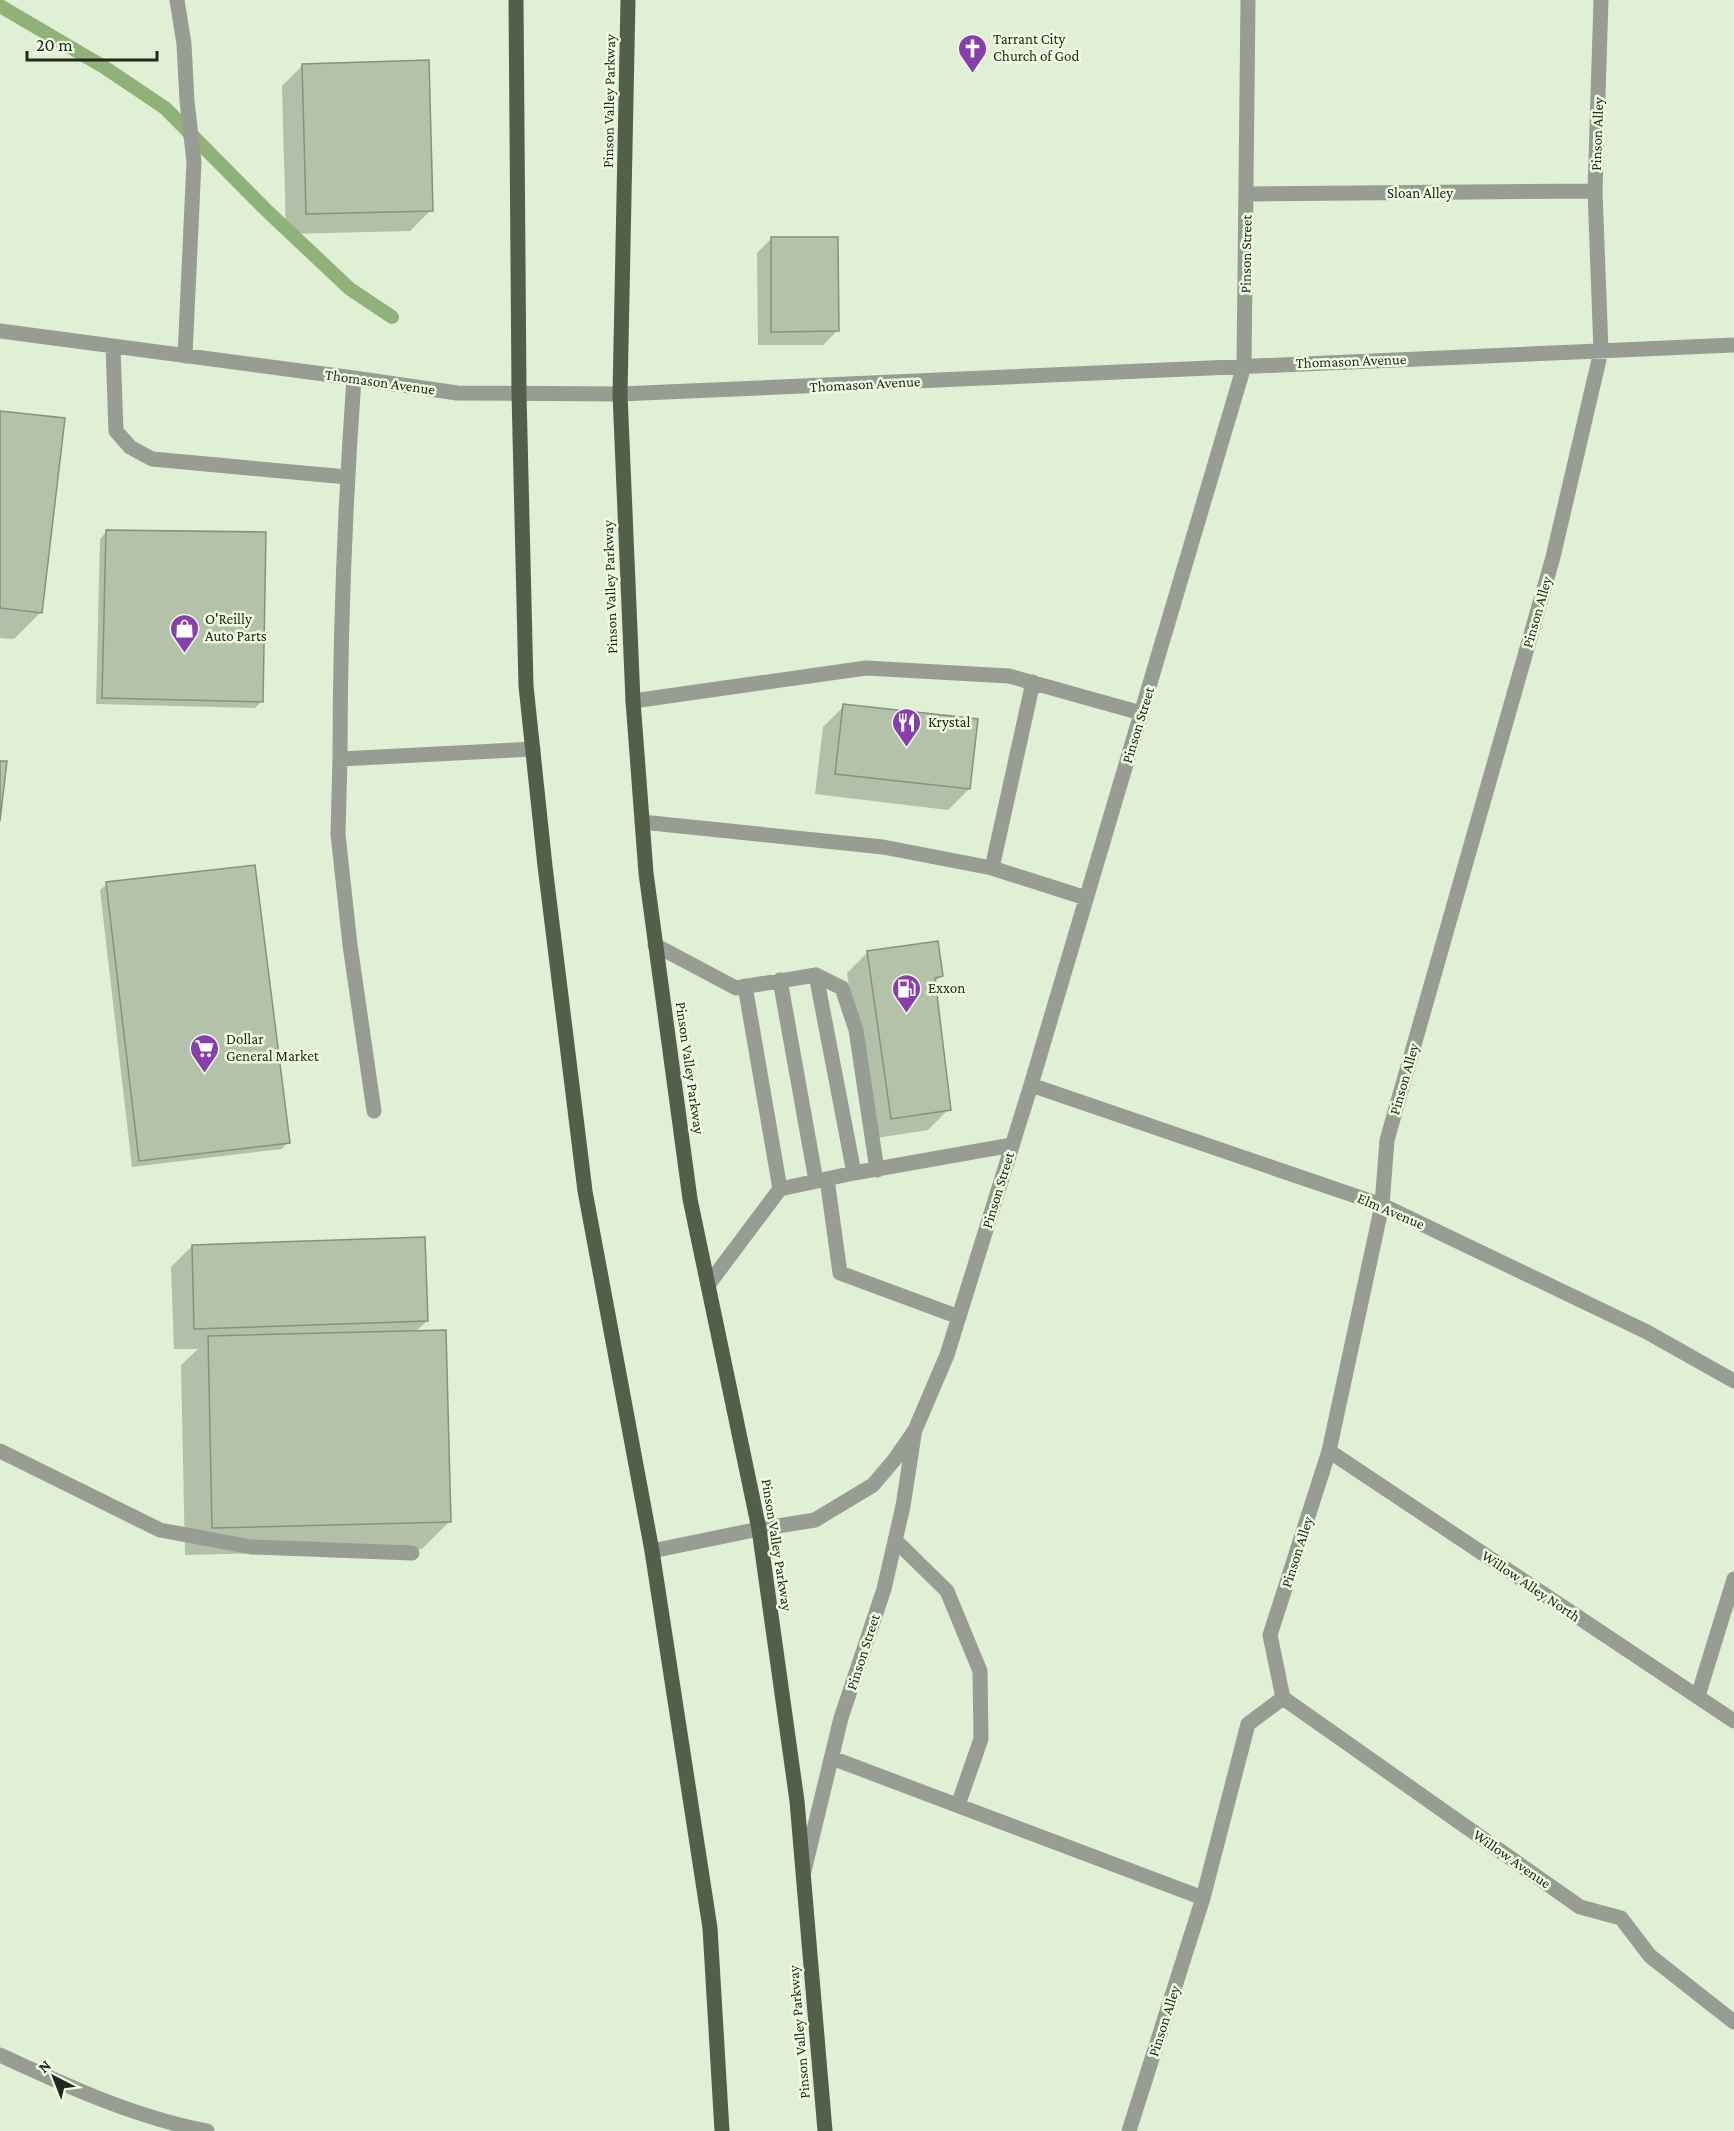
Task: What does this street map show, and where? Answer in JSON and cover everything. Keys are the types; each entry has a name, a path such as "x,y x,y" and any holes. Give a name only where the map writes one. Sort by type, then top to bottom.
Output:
{"main road":[{"path":"516,0 519,393 526,686 585,1191 652,1551 710,1928 722,2131"},
{"name":"Pinson Valley Parkway","path":"628,0 620,394 633,701 646,873 690,1199 759,1529 798,1801 825,2131"}],"street":[{"path":"177,0 184,44 194,162 185,356"},
{"name":"Pinson Street","path":"652,1551 815,1520 873,1485 915,1430 947,1355 1031,1085 1244,366 1248,0"},
{"name":"Pinson Alley","path":"1129,2131 1203,1898 1248,1724 1283,1698 1270,1635 1329,1451 1382,1205 1387,1140 1553,557 1601,351 1594,192 1601,0"},
{"name":"Sloan Alley","path":"1246,194 1594,192"},
{"name":"Thomason Avenue","path":"0,331 457,393 620,394 1734,345"},
{"path":"113,347 116,431 130,447 152,459 346,477"},
{"path":"354,378 346,477 340,632 338,834 374,1111"},
{"path":"633,701 866,668 1009,676 1141,713"},
{"path":"992,868 1033,682"},
{"path":"340,759 533,749"},
{"path":"642,822 883,847 992,868 1086,898"},
{"path":"655,945 736,988 816,975 842,988 856,1030 877,1170"},
{"path":"816,975 854,1173"},
{"path":"780,980 840,1273 959,1317"},
{"path":"745,986 780,1189"},
{"name":"Elm Avenue","path":"1031,1085 1382,1205 1647,1332 1734,1381"},
{"path":"708,1285 780,1189 854,1173 1012,1145"},
{"name":"Pinson Street","path":"803,1874 841,1718 884,1588 903,1506 915,1430"},
{"path":"0,1451 160,1530 251,1547 412,1553"},
{"name":"Willow Alley North","path":"1329,1451 1734,1721"},
{"path":"895,1540 946,1591 980,1671 981,1739 958,1805"},
{"path":"1698,1696 1734,1579"},
{"name":"Willow Avenue","path":"1283,1698 1580,1906 1621,1918 1650,1956 1734,2022"},
{"path":"832,1758 1203,1898"},
{"path":"0,2055 82,2093 176,2125 207,2131"}],"building":[{"path":"429,60 433,211 306,214 302,64"},
{"path":"771,237 838,237 839,331 771,332"},
{"path":"0,411 65,418 42,613 0,608"},
{"name":"O'Reilly Auto Parts","path":"106,530 266,532 263,702 102,698"},
{"name":"Krystal","path":"843,704 978,719 970,789 835,774"},
{"path":"0,761 7,761 0,821"},
{"name":"Dollar General Market","path":"255,865 290,1143 139,1161 106,882"},
{"name":"Exxon","path":"938,941 943,976 935,978 951,1110 891,1119 867,951"},
{"path":"425,1237 428,1321 194,1329 192,1245"},
{"path":"446,1330 451,1522 212,1528 208,1336"}],"waterway":[{"path":"0,6 104,67 165,108 265,209 350,289 392,317"}],"place":[{"name":"Tarrant City Church of God","path":"972,74"},
{"name":"O'Reilly Auto Parts","path":"184,654"},
{"name":"Krystal","path":"907,748"},
{"name":"Exxon","path":"907,1014"},
{"name":"Dollar General Market","path":"205,1074"}]}
